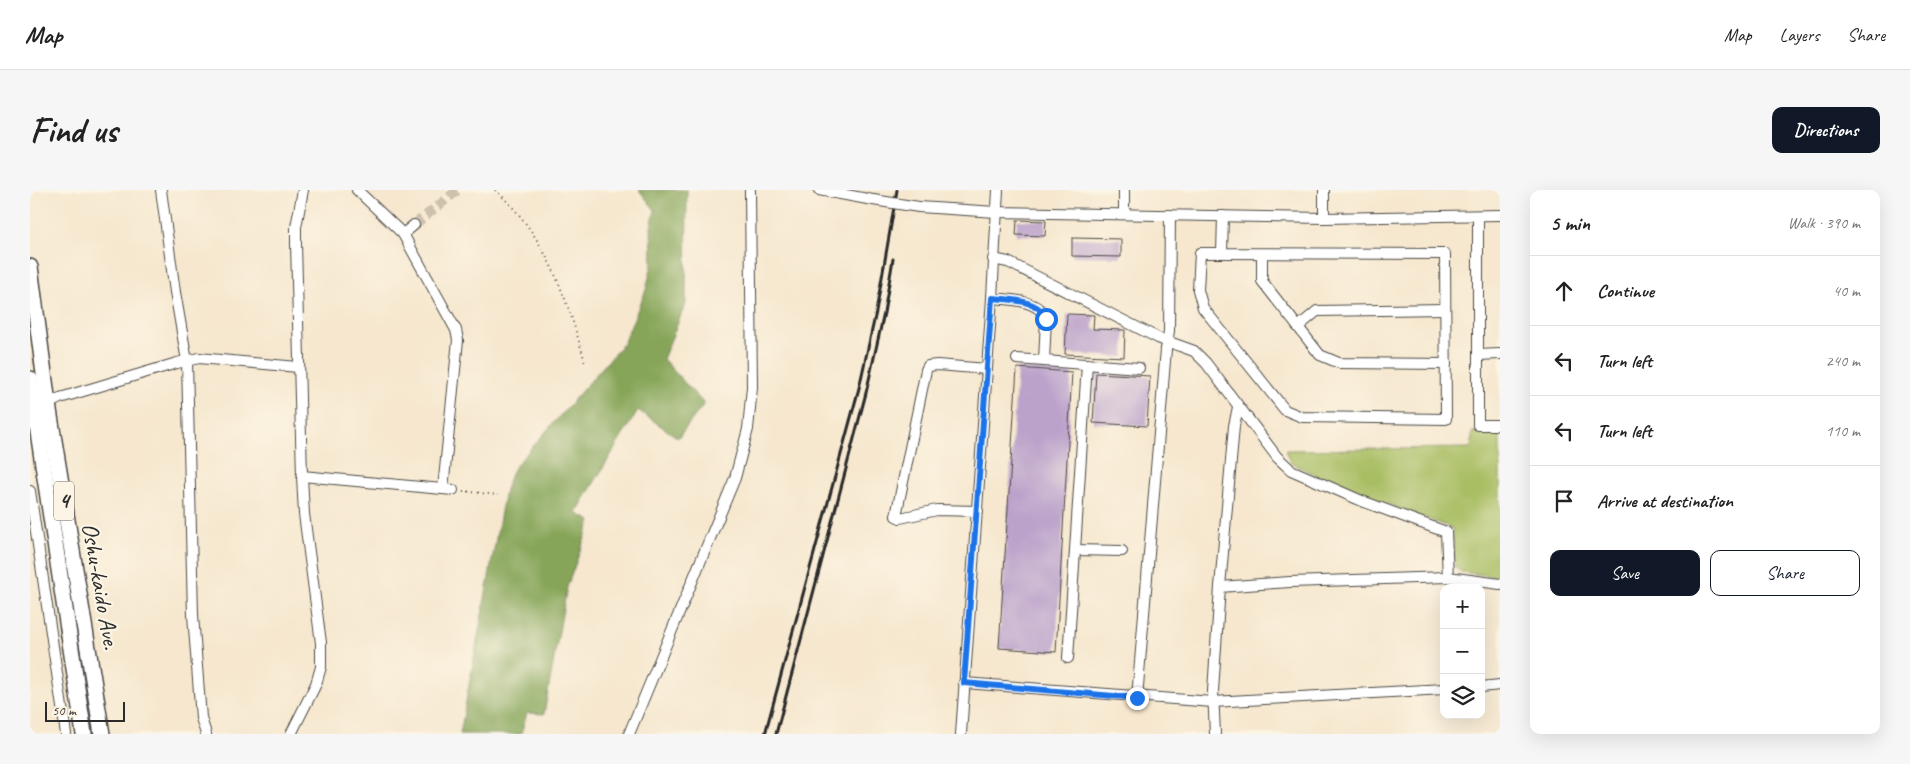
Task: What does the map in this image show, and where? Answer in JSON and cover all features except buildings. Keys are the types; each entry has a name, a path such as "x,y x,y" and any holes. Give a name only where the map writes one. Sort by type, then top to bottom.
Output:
{"highway":[{"name":"Oshu-kaido Ave.","path":"30,267 48,404 102,734"},
{"name":"Oshu-kaido Ave.","path":"30,379 34,440 84,734"}],"street":[{"path":"161,190 187,361 193,615 202,718 206,734"},
{"path":"291,734 316,684 321,667 321,644 304,514 302,476 296,227 303,190"},
{"path":"302,476 448,490 458,340 456,330 403,234 357,190"},
{"path":"629,734 735,478 748,429 752,387 750,190"},
{"path":"819,190 919,207 996,212 1324,218 1500,215"},
{"path":"961,734 978,511 998,190"},
{"path":"1124,190 1124,214"},
{"path":"1324,190 1324,218"},
{"path":"1137,698 1168,341 1170,215"},
{"path":"1222,253 1223,216"},
{"path":"1478,216 1478,425 1500,425"},
{"path":"403,234 414,226"},
{"path":"1200,253 1262,254 1445,254 1446,419 1302,417 1285,410 1203,308 1198,290 1200,253"},
{"path":"1262,254 1262,281 1320,355 1338,363 1446,364"},
{"path":"993,259 1008,262 1200,356 1276,457 1291,470 1362,501 1446,532 1448,577"},
{"path":"992,298 1024,301 1045,314 1044,361"},
{"path":"1298,327 1317,311 1445,309"},
{"path":"1478,354 1500,354"},
{"path":"48,404 60,398 199,358 298,367"},
{"path":"1017,359 1139,368"},
{"path":"978,511 937,510 900,518 896,516 896,508 928,366 937,364 987,369"},
{"path":"1068,658 1087,364"},
{"path":"1215,734 1213,702 1220,586 1234,426 1238,407"},
{"path":"30,490 66,734"},
{"path":"1075,550 1122,551"},
{"path":"1220,586 1448,577 1500,584"},
{"path":"964,683 1137,698 1213,702 1440,689"},
{"path":"1485,686 1500,686"}],"path":[{"path":"495,190 512,204 534,234 553,268 574,322 585,362"},
{"path":"448,490 498,495"}],"green space":[{"path":"639,190 687,190 686,303 663,359 704,404 678,438 638,410 576,513 591,521 567,587 544,714 527,713 521,734 460,734 505,490 513,469 623,344 646,290 652,264 651,227 655,210"},
{"path":"1472,432 1500,432 1500,577 1461,572 1455,567 1452,528 1331,483 1290,462 1285,450 1471,448"}],"tunnel":[{"path":"414,225 458,190"}],"railway":[{"path":"765,734 859,388 876,312 897,190"},
{"path":"776,734 866,393 884,313 893,259"}],"route":[{"path":"1046,319 1045,314 1024,301 992,298 964,683 1137,698"}]}
